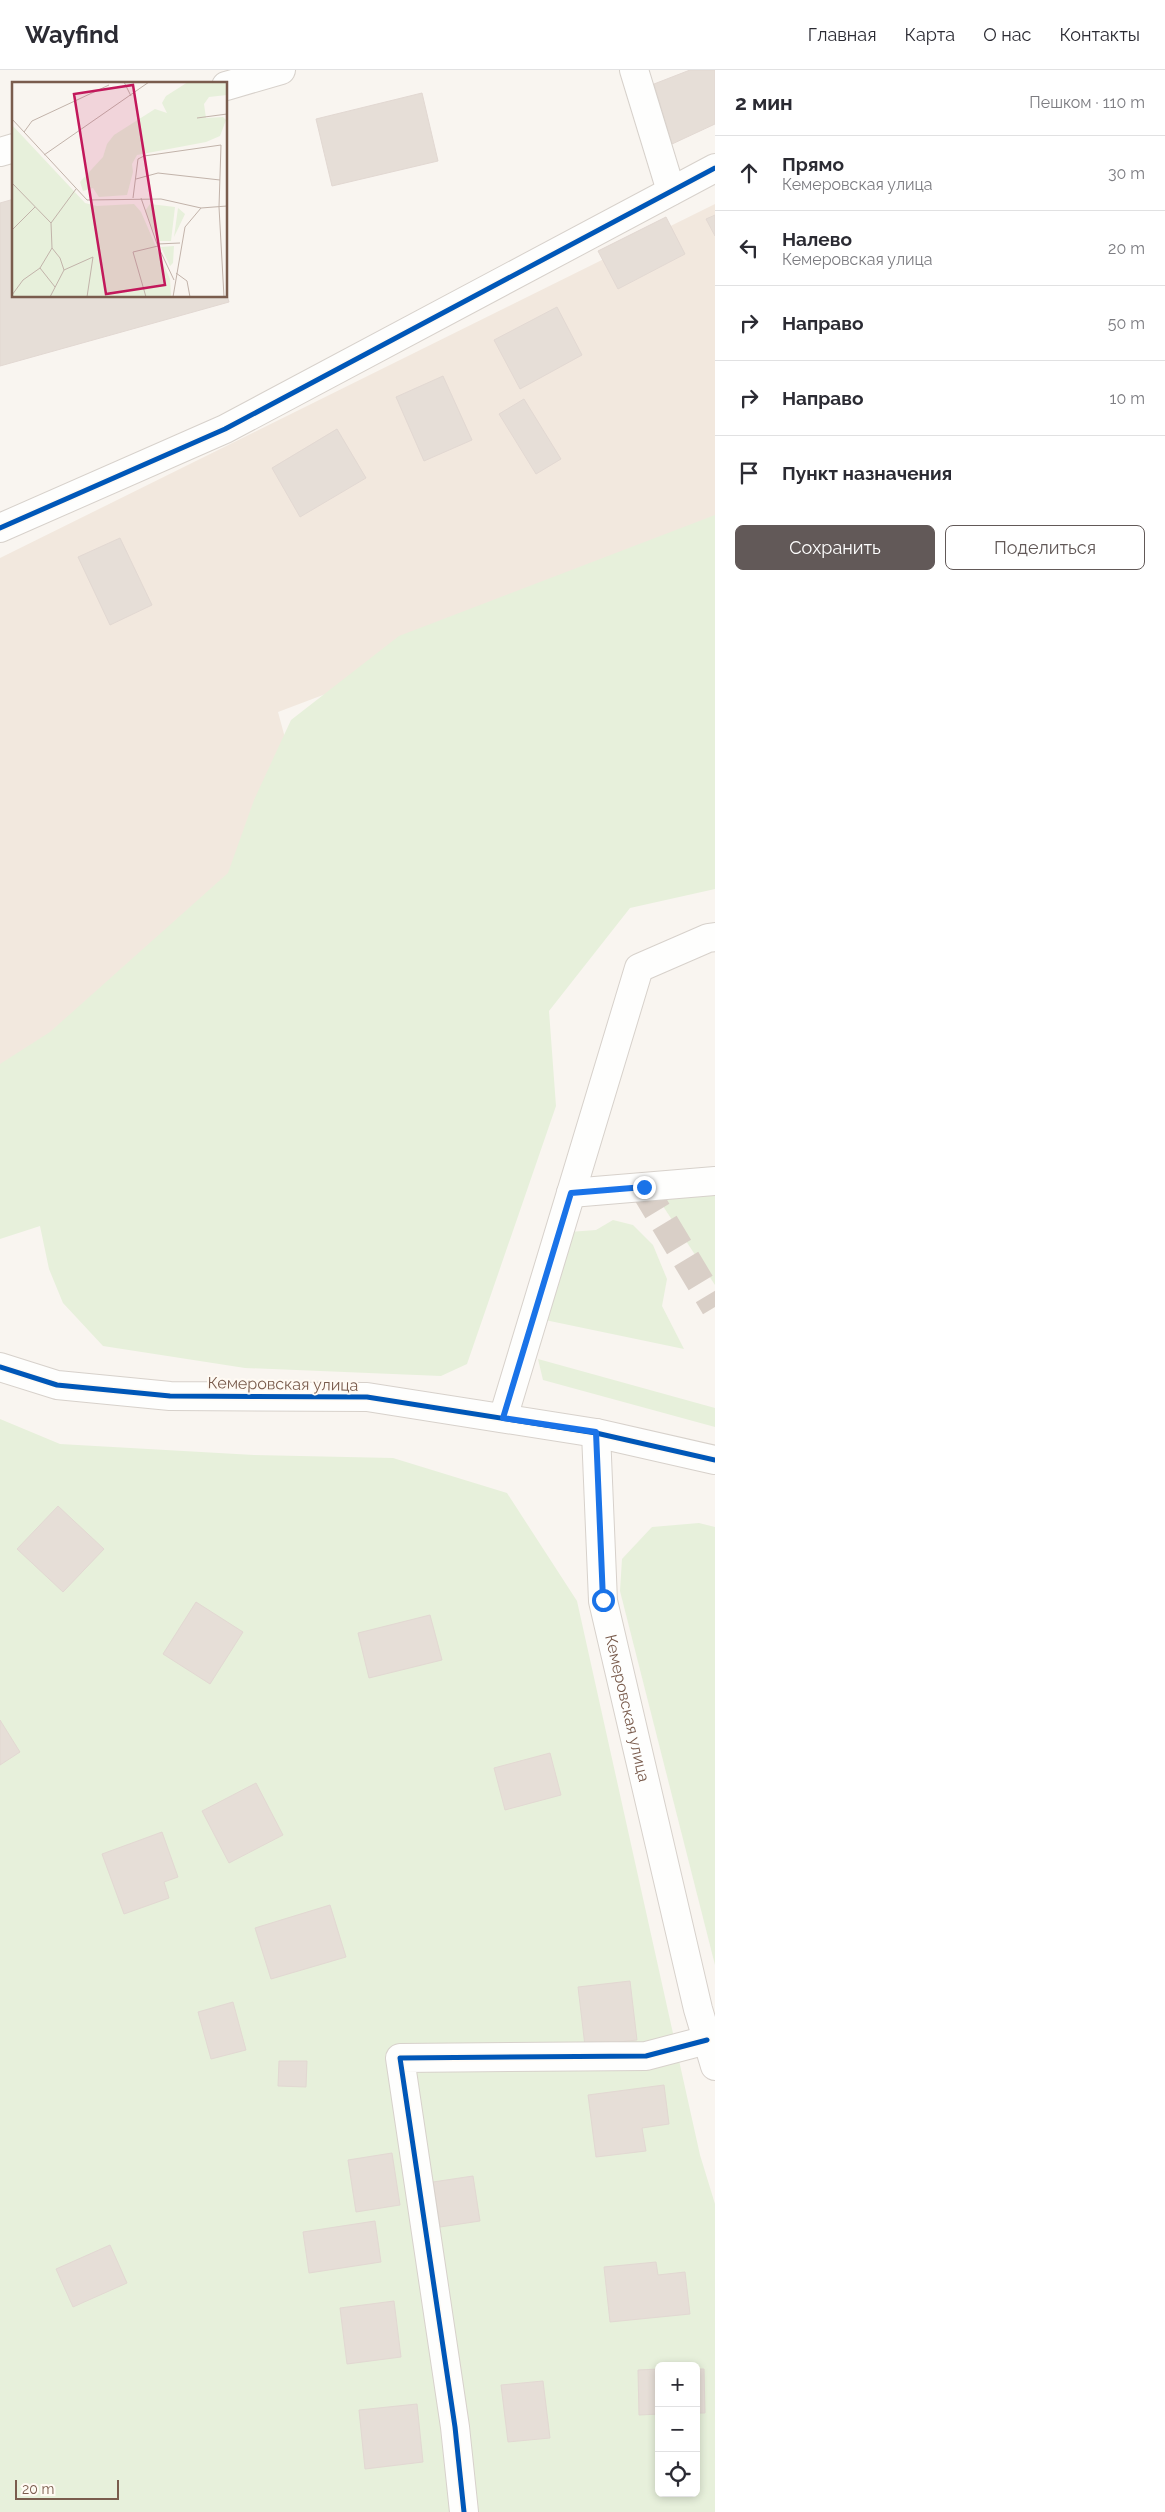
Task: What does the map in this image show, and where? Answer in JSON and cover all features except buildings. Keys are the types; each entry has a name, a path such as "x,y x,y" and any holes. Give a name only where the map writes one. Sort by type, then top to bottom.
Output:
{"street":[{"path":"228,85 281,70"},
{"path":"640,72 671,191"},
{"path":"0,528 225,429 715,168"},
{"path":"503,1418 639,968 708,938 715,938"},
{"path":"571,1193 715,1181"},
{"name":"Кемеровская улица","path":"0,1367 66,1386 170,1396 367,1398 596,1432 603,1600 709,2033"},
{"path":"596,1432 715,1460"},
{"path":"464,2512 455,2428 400,2058 646,2056 709,2033"}],"shaded area":[{"path":"715,204 715,566 690,556 278,712 328,896 0,1116 0,558"}],"green space":[{"path":"715,515 715,889 630,908 549,1011 556,1106 467,1364 441,1376 245,1368 103,1346 63,1303 49,1269 40,1226 0,1239 0,1064 50,1032 228,873 254,800 291,720 399,636"},
{"path":"715,1190 715,1285 655,1194"},
{"path":"613,1220 633,1225 653,1245 667,1279 662,1306 684,1349 545,1320 569,1232 596,1230"},
{"path":"538,1359 715,1408 715,1427 543,1380"},
{"path":"0,1419 60,1444 254,1455 393,1458 507,1493 577,1601 700,2155 715,2204 715,2512 0,2512"},
{"path":"699,1523 715,1527 715,1965 620,1591 622,1559 652,1527"}],"tunnel":[{"path":"643,1187 715,1307"}],"cycle path":[{"path":"0,528 225,429 715,168"},
{"path":"0,1367 57,1385 170,1396 367,1397 596,1433 715,1460"},
{"path":"464,2512 455,2427 400,2058 646,2056 707,2040"}],"route":[{"path":"603,1600 596,1432 503,1418 571,1193 644,1187"}]}
